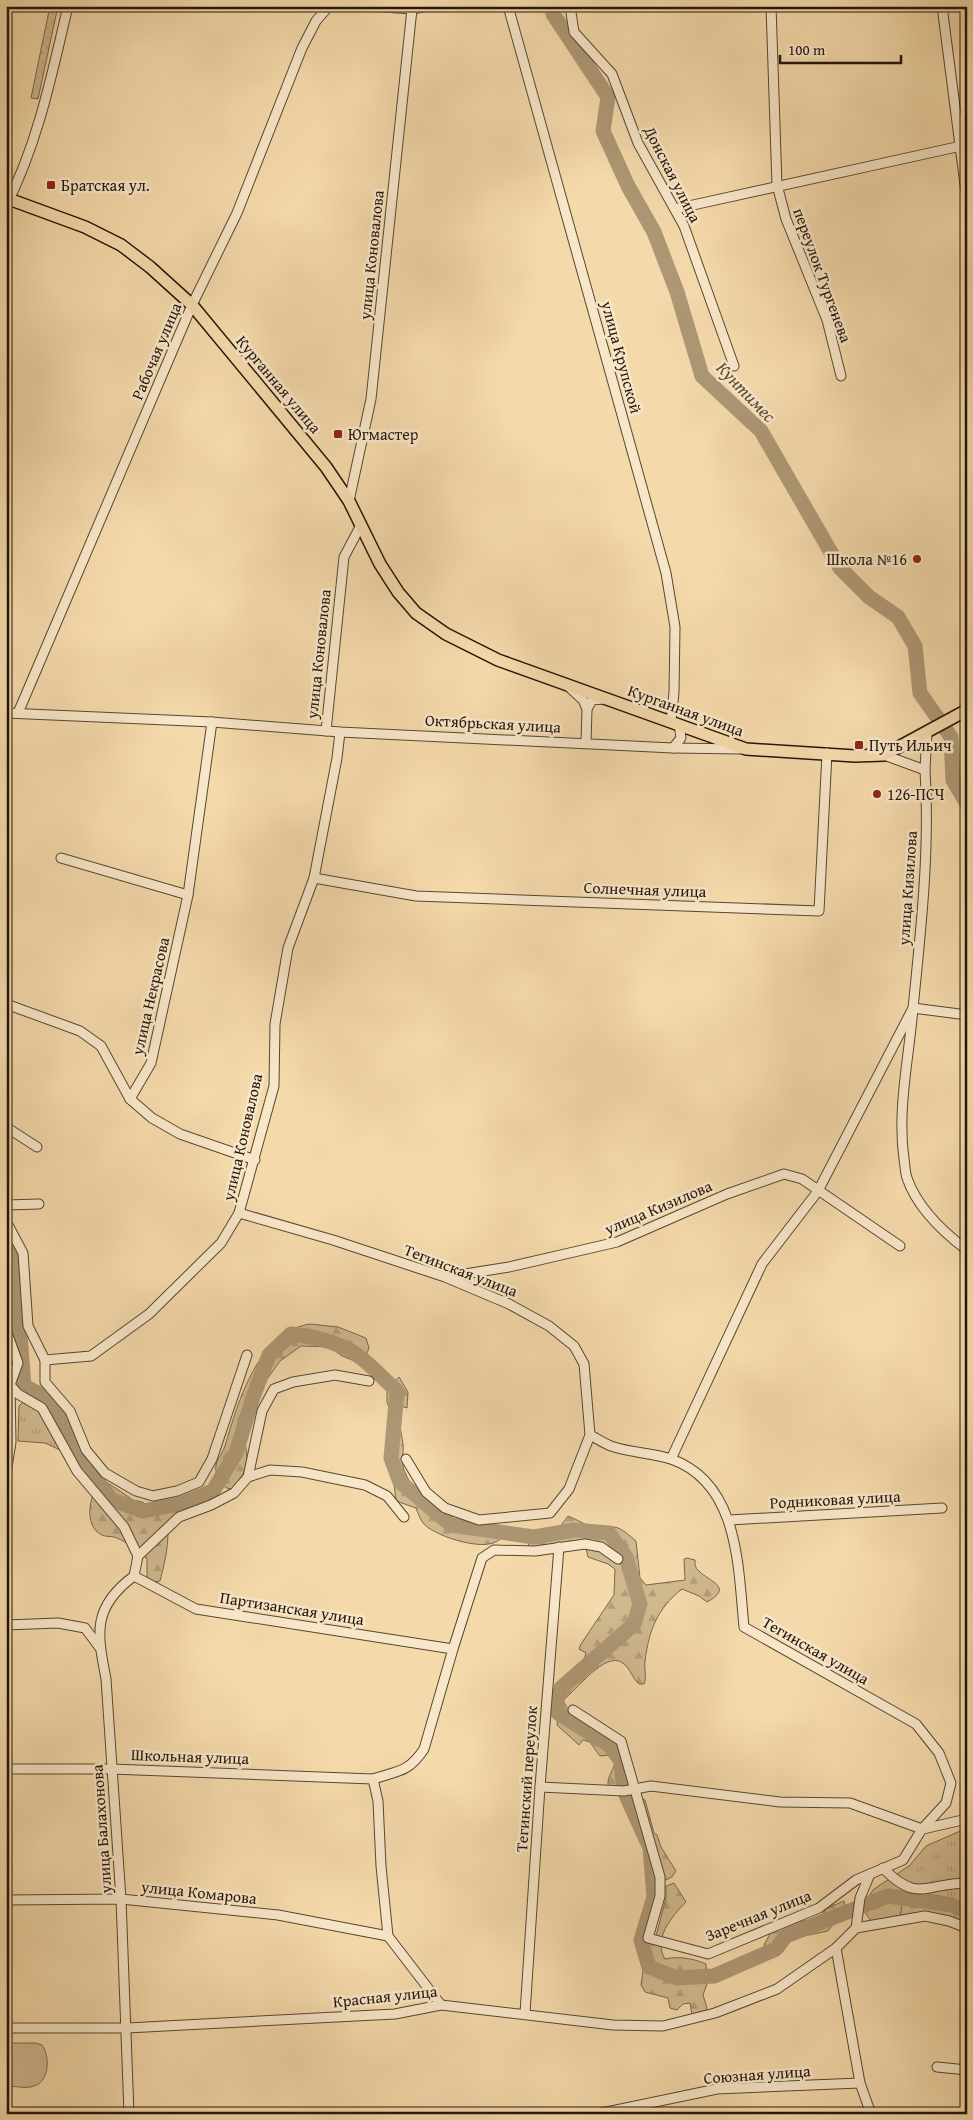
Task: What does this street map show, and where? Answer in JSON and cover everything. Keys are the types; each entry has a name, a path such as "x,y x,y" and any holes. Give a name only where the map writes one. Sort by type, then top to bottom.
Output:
{"main road":[{"name":"Курганная улица","path":"7,201 85,227 121,245 150,267 192,305 326,467 350,501 380,564 398,592 416,613 446,634 473,649 746,749"},
{"name":"Октябрьская улица","path":"746,749 855,756 884,755 967,710"}],"street":[{"path":"7,201 37,131 68,6"},
{"name":"Рабочая улица","path":"18,713 192,305 237,213 302,48 316,20 329,6"},
{"path":"369,6 412,10 429,6"},
{"name":"улица Крупской","path":"508,6 666,573 675,627 675,723 681,738 673,748"},
{"name":"Донская улица","path":"570,6 574,32 612,74 638,143 684,226 734,366"},
{"name":"переулок Тургенева","path":"771,6 777,185 786,219 827,320 841,376"},
{"path":"942,6 967,200"},
{"name":"улица Коновалова","path":"350,501 371,399 412,10"},
{"path":"675,209 961,146"},
{"name":"улица Коновалова","path":"326,731 344,557 361,525"},
{"path":"562,683 576,692 587,709 586,744"},
{"name":"Курганная улица","path":"587,709 592,700 614,700"},
{"name":"Октябрьская улица","path":"6,713 212,722 340,732 586,744 746,749"},
{"name":"улица Некрасова","path":"130,1099 151,1063 188,895 212,722"},
{"name":"улица Коновалова","path":"45,1360 91,1356 149,1314 221,1243 239,1213 274,1086 275,1024 288,948 314,878 337,758 340,732"},
{"name":"улица Кизилова","path":"927,732 925,864 913,1008 902,1109 902,1141 907,1177 922,1205 950,1237 967,1250"},
{"name":"Солнечная улица","path":"314,878 416,896 819,910 827,754"},
{"path":"884,755 925,770"},
{"path":"61,858 188,895"},
{"path":"6,1004 80,1031 101,1046 130,1099 152,1118 180,1134 255,1160"},
{"path":"913,1008 967,1015"},
{"name":"улица Кизилова","path":"671,1459 762,1264 818,1191 913,1008"},
{"path":"6,1127 37,1147"},
{"name":"улица Кизилова","path":"445,1277 509,1267 617,1242 727,1194 784,1174 802,1179 900,1246"},
{"path":"6,1205 38,1204"},
{"name":"Тегинская улица","path":"239,1213 333,1240 445,1277 509,1304 549,1326 574,1346 584,1364 590,1436 569,1489 550,1513 479,1520 445,1508 426,1492 406,1459"},
{"path":"6,1221 23,1253 28,1326 45,1360 45,1382 70,1411 86,1450 105,1473 136,1491 153,1496 177,1492 199,1482 212,1459 247,1355"},
{"path":"6,1330 18,1364 8,1386 11,1402 11,1442 6,1474"},
{"path":"134,1576 138,1556 179,1517 211,1505 234,1493 248,1477 262,1411 274,1389 293,1382 335,1375 369,1381"},
{"path":"8,1386 42,1408 77,1471 124,1527 138,1556"},
{"name":"Тегинская улица","path":"590,1436 614,1447 671,1459 698,1474 716,1492 729,1520 738,1568 744,1627 916,1724 938,1753 951,1783 946,1803 922,1829"},
{"path":"248,1477 270,1470 302,1472 365,1484 387,1496 404,1517"},
{"name":"Родниковая улица","path":"729,1520 942,1508"},
{"path":"559,1547 585,1544 601,1547 618,1559"},
{"name":"Школьная улица","path":"6,1770 111,1769 373,1779 405,1768 416,1762 424,1748 482,1558 494,1550 535,1552 559,1547"},
{"name":"Тегинский переулок","path":"525,2013 559,1547"},
{"name":"улица Балахонова","path":"129,2114 121,1899 106,1679 100,1648 99,1623 106,1605 119,1587 134,1576"},
{"name":"Партизанская улица","path":"134,1576 196,1609 453,1649"},
{"path":"6,1625 58,1623 85,1628 100,1648"},
{"name":"Заречная улица","path":"573,1710 621,1741 660,1877 660,1896 648,1938 708,1954 819,1908 856,1880 903,1860 922,1829"},
{"path":"373,1779 378,1801 381,1866 388,1936 441,2004"},
{"path":"540,1787 624,1791 652,1786 780,1802 850,1803 922,1829 967,1818"},
{"path":"883,1868 900,1883 917,1891 930,1890 947,1884 967,1883"},
{"path":"870,1874 860,1898 856,1928 924,1916 949,1921 967,1928"},
{"name":"улица Комарова","path":"6,1900 121,1899 278,1915 388,1936"},
{"name":"Красная улица","path":"6,2028 127,2028 395,2014 441,2004 613,2025 663,2026 715,2013 777,1989 836,1948 856,1928"},
{"path":"836,1948 860,2083 871,2114"},
{"path":"937,2067 967,2070"},
{"name":"Союзная улица","path":"602,2113 717,2089 860,2083"}],"green space":[{"path":"50,6 58,6 38,99 31,98"},
{"path":"310,1324 338,1327 366,1338 369,1348 366,1356 357,1362 342,1356 330,1347 301,1346 280,1361 260,1389 251,1393 241,1414 240,1428 247,1457 245,1471 233,1489 226,1488 219,1478 216,1465 225,1446 236,1410 253,1372 277,1340 292,1330"},
{"path":"399,1377 408,1392 407,1408 401,1406 399,1420 403,1444 403,1467 411,1483 432,1506 459,1521 489,1527 504,1526 508,1531 498,1541 477,1544 446,1537 423,1523 416,1508 396,1501 391,1458 394,1421 387,1402 387,1388"},
{"path":"23,1402 37,1408 42,1414 60,1450 45,1443 18,1441 19,1406"},
{"path":"102,1479 133,1500 147,1505 171,1503 198,1491 210,1489 210,1502 167,1523 167,1544 160,1581 153,1582 147,1578 147,1559 140,1553 118,1538 102,1535 96,1531 92,1524 90,1516 91,1500"},
{"path":"568,1516 592,1527 619,1528 636,1541 640,1578 646,1585 685,1580 684,1559 695,1560 697,1569 717,1585 719,1592 707,1602 699,1596 682,1589 666,1604 660,1612 649,1639 645,1661 644,1684 639,1684 623,1663 616,1660 608,1662 591,1673 563,1700 555,1692 556,1686 582,1663 586,1653 579,1649 581,1644 614,1595 615,1569 608,1564 588,1557 585,1544 529,1548 528,1541 538,1532 559,1528"},
{"path":"563,1700 569,1711 577,1719 615,1741 622,1753 629,1785 608,1786 615,1759 609,1755 600,1756 590,1742 583,1740 579,1745 557,1725 560,1703"},
{"path":"632,1794 645,1800 654,1833 657,1835 661,1847 676,1871 672,1877 666,1880 660,1877 643,1826 632,1818 625,1798"},
{"path":"967,1828 967,1907 953,1898 900,1917 871,1921 866,1914 868,1897 874,1889 909,1866 926,1846"},
{"path":"674,1883 686,1902 665,1929 662,1936 662,1951 665,1959 686,1958 706,1964 707,1984 703,1995 707,2008 705,2013 692,2015 690,2003 683,2004 677,2010 670,2008 668,1998 645,1992 641,1985 643,1971 637,1949 652,1935 656,1936 666,1898 666,1886"},
{"path":"919,1894 944,1897 955,1900 967,1907 967,1928 949,1921 900,1917 902,1904"},
{"path":"844,1901 848,1917 835,1921 828,1931 794,1938 782,1945 768,1949 764,1945 771,1932 801,1921 819,1920 827,1908"},
{"path":"6,2043 36,2043 42,2045 45,2050 47,2068 46,2074 39,2083 28,2087 6,2086"}],"waterway":[{"name":"Кунтимес","path":"555,6 553,14 608,97 603,131 628,186 654,232 677,292 702,376 761,431 840,568 869,597 898,617 915,646 920,693 951,737 953,780 967,804"},
{"path":"6,1249 14,1259 24,1386 51,1400 74,1451 112,1500 143,1511 180,1504 213,1491 236,1453 253,1397 269,1355 291,1334 323,1340 349,1350 356,1354 397,1391 391,1458 400,1482 451,1525 534,1537 574,1530 609,1533 626,1557 640,1604 634,1624 561,1688 557,1700 558,1713 610,1746 621,1761 624,1791 650,1848 654,1897 641,1940 649,1967 677,1978 714,1976 776,1949 786,1936 888,1896 952,1905 967,1912"}],"place":[{"name":"Братская ул.","path":"51,185"},
{"name":"Югмастер","path":"338,434"},
{"name":"Школа №16","path":"917,559"},
{"name":"Путь Ильич","path":"859,745"},
{"name":"126-ПСЧ","path":"877,794"}]}
